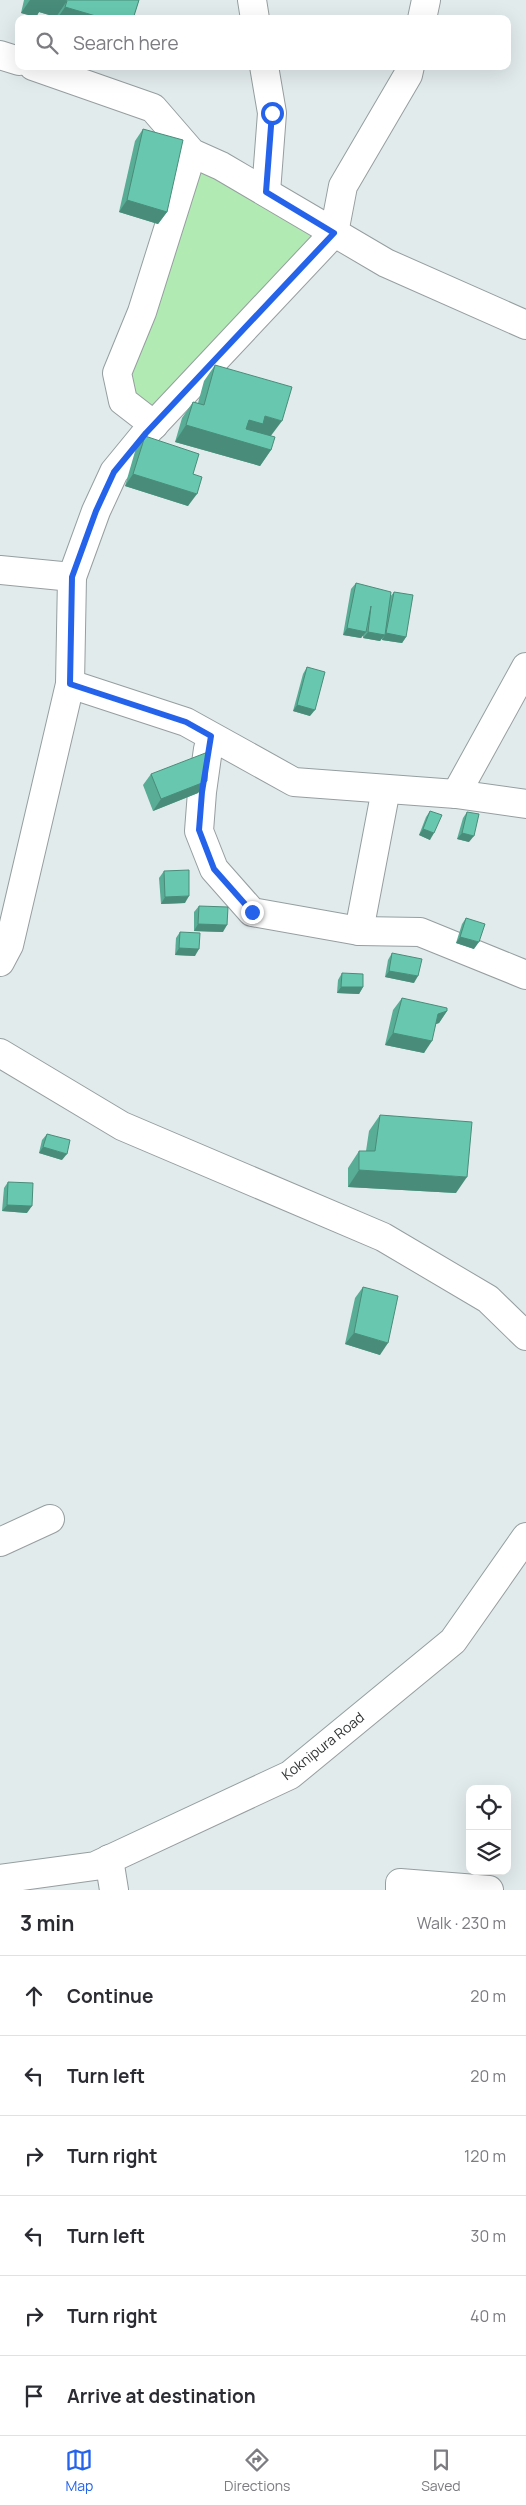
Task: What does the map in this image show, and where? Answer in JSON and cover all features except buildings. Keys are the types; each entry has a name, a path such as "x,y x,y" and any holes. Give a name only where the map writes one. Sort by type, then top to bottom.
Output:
{"street":[{"path":"252,0 254,15"},
{"path":"423,15 426,0"},
{"path":"0,55 15,60"},
{"path":"44,70 152,108 192,153 221,166 386,263 526,325"},
{"path":"265,70 272,113 266,192"},
{"path":"0,962 9,945 70,684 72,577 96,511 114,472 154,425 334,233 342,186 408,75 409,70"},
{"path":"154,425 123,401 117,373 142,312 192,153"},
{"path":"0,570 72,577"},
{"path":"456,794 526,667"},
{"path":"70,684 186,722 294,782 456,794 526,804"},
{"path":"211,736 202,792 199,830 214,869 252,912 358,931 420,932 526,976"},
{"path":"358,931 386,789"},
{"path":"0,1053 122,1126 383,1237 488,1299 526,1336"},
{"path":"0,1542 50,1519"},
{"name":"Koknipura Road","path":"0,1879 95,1866 290,1774 453,1641 526,1537"},
{"path":"108,1859 114,1890"},
{"path":"400,1890 400,1883 489,1890"}],"green space":[{"path":"196,163 322,233 156,414 130,398 126,369"}],"route":[{"path":"252,912 214,869 199,830 202,792 211,736 186,722 70,684 72,577 96,511 114,472 146,433 334,233 266,192 272,113"}]}
